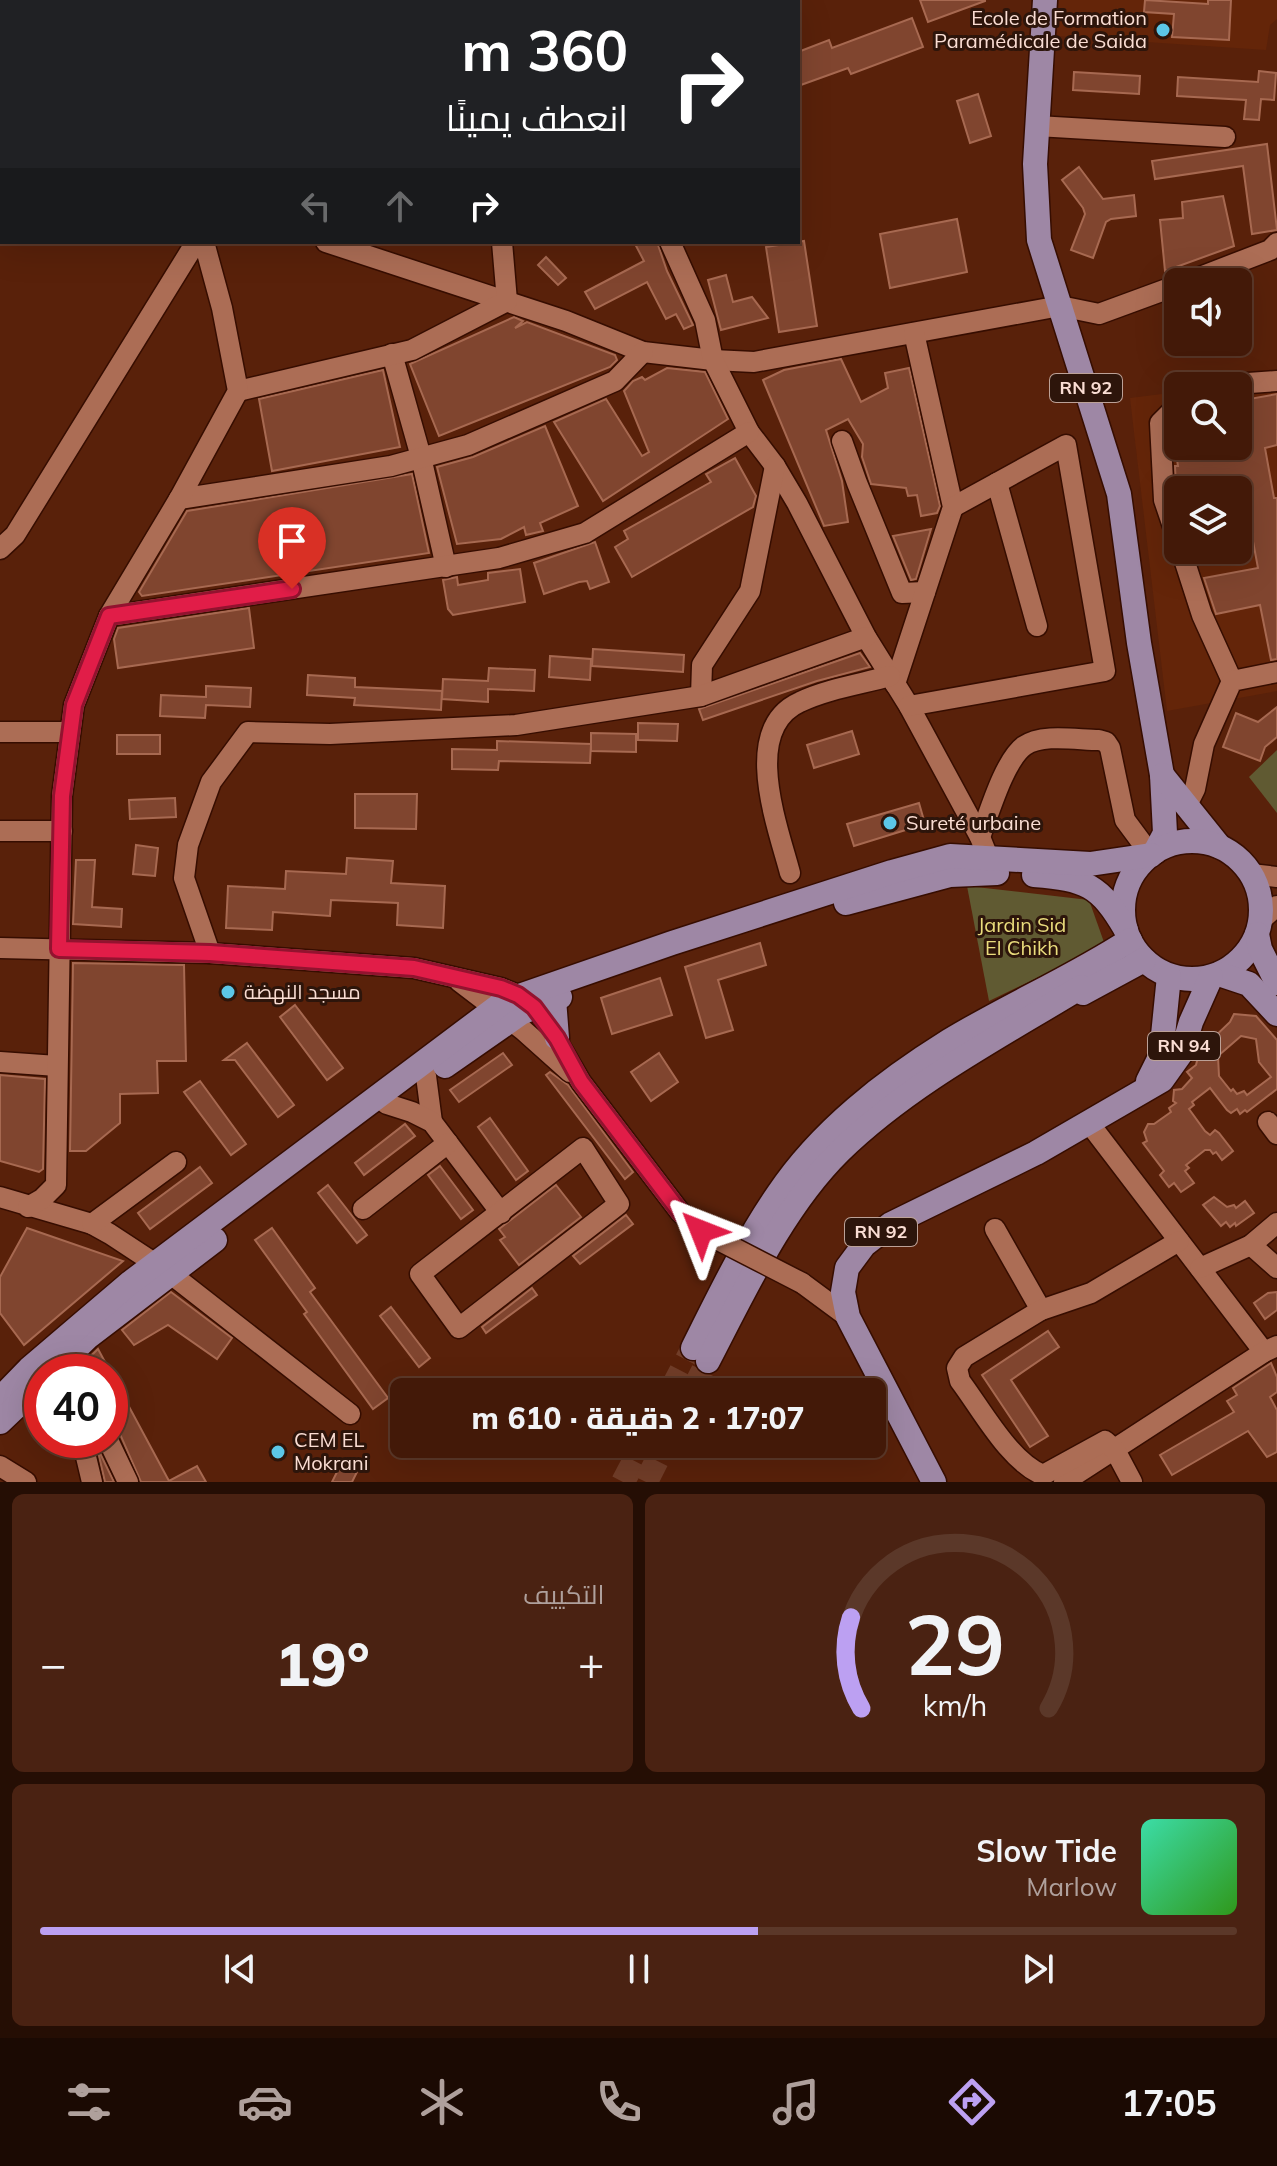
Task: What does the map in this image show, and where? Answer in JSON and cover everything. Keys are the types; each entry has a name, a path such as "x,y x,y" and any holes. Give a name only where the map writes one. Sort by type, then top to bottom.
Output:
{"main road":[{"name":"RN 92","path":"1045,0 1035,164 1039,240 1119,494 1139,643 1162,775"},
{"path":"1162,775 1219,846 1237,857 1251,874 1265,920 1260,949 1277,983"},
{"path":"1128,935 1123,909 1127,888 1136,870 1153,853 1165,833 1162,775"},
{"path":"68,1354 164,1269 501,1014 675,950 984,847 1090,864 1153,853 1175,843 1197,841 1219,846"},
{"path":"853,892 975,872 1059,877 1090,886 1110,903 1144,960 1169,976 1190,979 1215,976 1249,984 1277,1014"},
{"path":"1215,976 1242,958 1265,920"},
{"path":"1128,935 950,1041 847,1115 809,1154 779,1192 749,1241 700,1354 766,1249 839,1151 910,1094 976,1051 1081,987 1083,993 1144,960"},
{"path":"536,1000 675,950"},
{"name":"RN 94","path":"1133,1098 1147,1082 1161,1055 1169,976"},
{"name":"RN 94","path":"1133,1098 1162,1080 1182,1052 1191,1022 1215,976"},
{"path":"536,1000 557,1038"},
{"name":"RN 92","path":"845,1280 847,1268 864,1245 891,1224 1036,1153 1133,1098"},
{"path":"845,1280 843,1292 848,1317 934,1482"},
{"path":"0,1399 24,1385"},
{"path":"0,1422 24,1397"}],"street":[{"path":"1037,126 1225,137"},
{"path":"1223,268 1270,250 1277,243"},
{"path":"0,549 15,535 195,244"},
{"path":"28,1207 56,1185 62,796 74,705 109,616 179,499 238,391 222,308 205,244"},
{"path":"338,244 368,249 643,352 713,360 754,362 1060,306 1099,314 1164,290"},
{"path":"502,244 507,301"},
{"path":"671,244 705,320 713,360 749,432 775,466 797,503 866,637 909,706 984,847"},
{"path":"238,391 412,350 507,301"},
{"path":"892,680 953,507 914,333"},
{"path":"179,499 391,466 468,445 615,381 643,352"},
{"path":"392,354 421,457 446,567"},
{"path":"1252,383 1277,381"},
{"path":"1164,419 1160,423 1164,500"},
{"path":"109,616 499,558 585,533 749,432"},
{"path":"842,441 902,593 925,592"},
{"path":"909,706 1105,671 1066,445 953,507"},
{"path":"701,696 702,665 750,591 775,466"},
{"path":"997,483 1037,626"},
{"path":"1186,564 1202,615 1232,681 1204,744 1195,789 1186,807"},
{"path":"210,953 184,878 188,845 211,782 248,732 330,734 516,725 701,696 866,637"},
{"path":"1232,681 1277,672"},
{"path":"790,873 769,794 765,758 783,713 800,702 892,680"},
{"path":"0,732 70,732"},
{"path":"984,847 1006,771 1024,746 1044,740 1099,740 1106,742 1110,748 1125,820 1153,853"},
{"path":"0,831 62,831"},
{"path":"1251,874 1277,877"},
{"path":"0,948 210,953 414,968 536,1000"},
{"path":"452,976 581,1082"},
{"path":"557,1038 581,1082 680,1212 701,1231 802,1283 848,1317"},
{"path":"0,1062 57,1066"},
{"path":"423,1074 432,1122 501,1213"},
{"path":"385,1101 432,1122"},
{"path":"1064,1482 1270,1349 1200,1268 1089,1123"},
{"path":"363,1209 448,1143"},
{"path":"583,1148 619,1204 459,1328 420,1274 501,1213 583,1148"},
{"path":"92,1224 176,1162"},
{"path":"0,1197 92,1224 164,1269 350,1414"},
{"path":"1200,1268 1251,1245 1277,1223"},
{"path":"995,1229 1041,1310"},
{"path":"1132,1482 1115,1450 1108,1442 1102,1441 1043,1475 1032,1470 1017,1458 960,1381 957,1368 964,1357 1041,1310 1091,1293 1179,1241"},
{"path":"1251,1245 1277,1268"},
{"path":"802,1283 819,1287 845,1280"},
{"path":"86,1458 92,1482"},
{"path":"117,1458 128,1482"},
{"path":"0,1466 26,1482"}],"shaded area":[{"name":"Ecole de Formation Paramédicale de Saida","path":"1059,0 1277,0 1277,19 1270,25 1266,50 1057,36"},
{"path":"1277,381 1277,691 1167,711 1130,398 1164,394 1164,460 1252,460 1252,384"}],"green space":[{"path":"1277,750 1277,813 1249,777"},
{"name":"Jardin Sid El Chikh","path":"967,886 1089,900 1105,945 989,1001"}],"building":[{"path":"920,0 985,0 985,1 928,22"},
{"path":"1145,0 1208,4 1208,0 1231,0 1229,40 1172,37 1174,14 1144,12"},
{"path":"912,18 923,47 851,74 848,68 800,85 800,51 829,40 832,48"},
{"path":"1259,71 1276,73 1274,100 1261,99 1259,120 1244,119 1246,100 1177,96 1178,77 1258,82"},
{"path":"1074,72 1140,76 1139,94 1073,90"},
{"path":"978,94 991,136 970,143 957,101"},
{"path":"1267,144 1277,230 1252,234 1243,166 1155,179 1152,161"},
{"path":"1079,167 1103,199 1134,195 1136,216 1106,222 1093,258 1071,250 1085,214 1062,180"},
{"path":"1223,196 1234,246 1173,268 1165,268 1160,220 1183,218 1182,202"},
{"path":"957,219 967,272 890,288 880,234"},
{"path":"804,241 817,326 779,332 766,247"},
{"path":"635,244 658,244 693,325 684,329 676,314 666,319 647,282 595,309 585,292 644,261"},
{"path":"546,257 566,278 558,285 538,265"},
{"path":"726,275 733,302 752,297 768,318 721,330 708,280"},
{"path":"514,317 523,321 515,328 527,322 615,355 617,360 610,367 439,436 410,364"},
{"path":"841,359 861,402 888,388 885,373 909,368 940,506 937,513 921,516 917,495 908,496 906,488 871,484 862,457 863,444 848,419 826,430 842,481 848,522 824,526 763,380 784,370"},
{"path":"667,368 705,372 728,419 603,501 554,422 606,399 642,456 649,452 624,391 633,381 642,377 645,380"},
{"path":"383,370 400,447 272,471 259,399"},
{"path":"1277,394 1277,445 1265,448 1274,498 1277,498 1277,659 1271,660 1260,605 1216,614 1204,578 1258,568 1252,536 1252,476 1175,476 1177,460 1252,460 1252,398"},
{"path":"545,426 578,506 540,523 543,531 526,535 524,527 501,539 457,544 437,467 473,457"},
{"path":"735,458 756,496 753,507 632,577 615,547 628,539 624,531 711,482 706,474"},
{"path":"412,474 429,553 142,596 139,592 187,511"},
{"path":"931,529 916,579 911,580 893,536"},
{"path":"595,542 609,582 590,589 587,581 579,582 544,594 534,563"},
{"path":"520,569 525,602 453,615 448,609 443,580 457,577 458,585 488,580 488,573"},
{"path":"249,608 254,648 118,668 114,639 118,628"},
{"path":"593,649 684,655 683,672 592,666"},
{"path":"860,653 870,667 817,681 703,720 699,709"},
{"path":"550,656 591,659 590,680 549,677"},
{"path":"489,668 535,670 534,691 488,689 488,702 442,699 443,679 488,681"},
{"path":"308,675 355,678 355,687 442,691 441,710 354,705 355,698 307,695"},
{"path":"206,686 251,688 250,707 206,705 205,718 160,716 161,695 206,697"},
{"path":"1277,707 1277,737 1265,747 1260,761 1223,747 1236,713 1258,722"},
{"path":"638,723 678,724 677,741 638,740"},
{"path":"852,731 859,754 814,768 807,745"},
{"path":"591,733 636,734 636,752 591,751"},
{"path":"117,735 160,735 160,754 117,754"},
{"path":"497,741 591,744 590,763 499,761 498,770 452,769 452,749 497,750"},
{"path":"355,794 417,794 416,829 355,828"},
{"path":"175,798 176,817 130,819 129,800"},
{"path":"919,803 925,824 854,846 847,824"},
{"path":"136,845 158,848 155,876 133,874"},
{"path":"347,858 393,861 391,883 445,886 443,928 397,925 398,903 331,900 330,916 273,912 272,930 226,928 228,886 285,889 286,871 346,874"},
{"path":"76,860 95,860 92,907 122,909 121,927 73,924"},
{"path":"760,943 766,965 718,980 733,1030 706,1038 685,967"},
{"path":"73,963 184,965 186,1061 157,1061 158,1093 120,1094 120,1123 86,1151 70,1151"},
{"path":"660,978 672,1015 612,1034 601,998"},
{"path":"295,1005 343,1068 327,1080 280,1017"},
{"path":"1234,1014 1256,1016 1277,1040 1277,1089 1240,1114 1237,1109 1231,1113 1227,1110 1210,1088 1192,1102 1194,1105 1189,1109 1205,1131 1210,1135 1215,1130 1233,1151 1222,1160 1216,1152 1213,1154 1205,1150 1186,1165 1189,1168 1185,1171 1194,1183 1181,1192 1174,1183 1169,1187 1160,1175 1164,1171 1143,1143 1147,1141 1144,1132 1148,1124 1154,1124 1171,1112 1169,1108 1176,1103 1173,1101 1174,1090 1182,1089 1192,1078 1187,1072 1196,1065 1201,1045 1207,1044","holes":["1241,1036 1256,1039 1259,1062 1271,1077 1247,1095 1244,1091 1237,1094 1219,1076 1218,1056"]},
{"path":"247,1043 294,1105 278,1117 235,1060 224,1060"},
{"path":"503,1053 512,1065 459,1102 450,1090"},
{"path":"659,1053 678,1082 651,1101 631,1072"},
{"path":"550,1072 568,1085 633,1172 625,1179 546,1075"},
{"path":"0,1075 45,1079 43,1169 39,1172 0,1161"},
{"path":"200,1081 246,1144 231,1155 184,1092"},
{"path":"490,1118 528,1171 516,1180 478,1127"},
{"path":"405,1124 415,1136 364,1175 355,1163"},
{"path":"440,1166 473,1210 461,1219 428,1175"},
{"path":"200,1167 212,1183 150,1229 138,1213"},
{"path":"328,1185 367,1235 357,1243 318,1193"},
{"path":"556,1185 581,1217 519,1265 500,1240 505,1237 499,1229"},
{"path":"1214,1197 1227,1207 1234,1205 1236,1208 1245,1201 1254,1213 1236,1226 1235,1223 1230,1227 1226,1222 1221,1226 1203,1205"},
{"path":"626,1215 633,1224 580,1264 573,1256"},
{"path":"27,1228 123,1261 24,1345 0,1313 0,1277"},
{"path":"272,1228 315,1288 310,1292 388,1398 373,1409 255,1240"},
{"path":"532,1288 537,1295 486,1333 482,1327"},
{"path":"171,1292 232,1338 217,1359 168,1325 134,1345 122,1330"},
{"path":"1277,1292 1277,1310 1265,1319 1254,1303 1268,1293"},
{"path":"391,1307 430,1358 419,1367 380,1316"},
{"path":"1048,1331 1059,1347 1011,1380 1048,1436 1030,1447 982,1375"},
{"path":"1271,1363 1277,1377 1277,1392 1270,1397 1277,1410 1277,1452 1267,1457 1248,1431 1172,1475 1160,1455 1234,1412 1227,1401 1237,1395 1233,1388"},
{"path":"128,1405 169,1481 197,1466 206,1482 141,1482 128,1452"},
{"path":"100,1458 102,1458 114,1482 105,1482"},
{"path":"342,1462 358,1470 352,1482 332,1482"}],"tunnel":[{"path":"677,1378 693,1348"},
{"path":"699,1378 708,1361"},
{"path":"623,1482 636,1458"},
{"path":"646,1482 658,1458"}],"place":[{"name":"Ecole de Formation Paramédicale de Saida","path":"1163,30"},
{"name":"Sureté urbaine","path":"890,823"},
{"name":"مسجد النهضة","path":"228,992"},
{"name":"CEM EL Mokrani","path":"278,1452"}],"route":[{"path":"292,589 109,616 74,705 62,796 59,949 210,953 414,968 501,988 518,995 542,1015 581,1082 680,1212 701,1231"}]}
